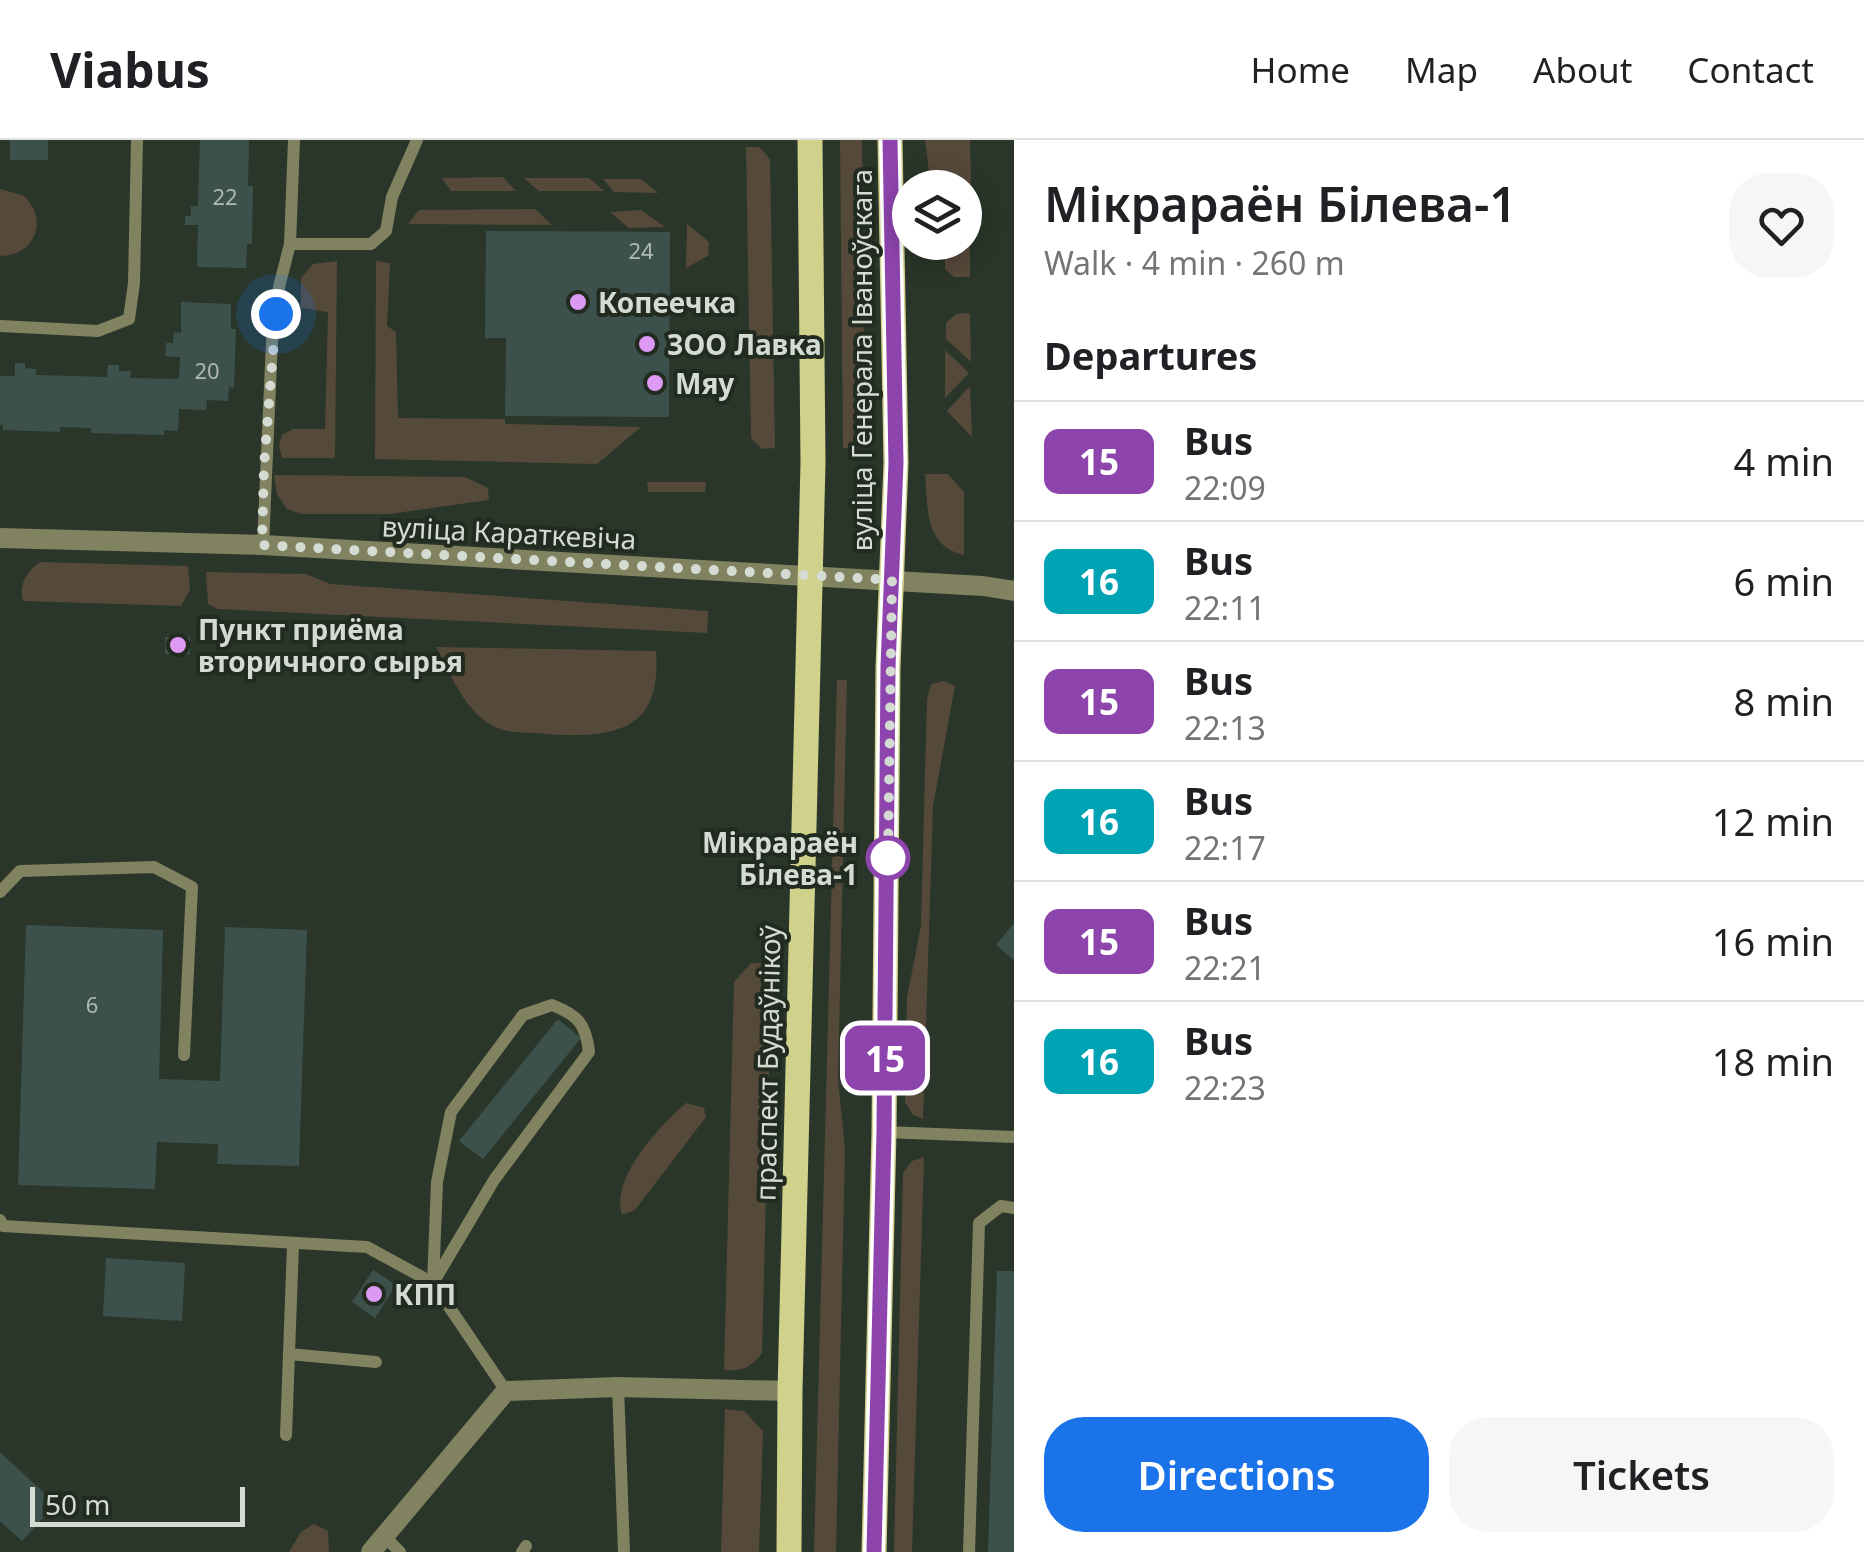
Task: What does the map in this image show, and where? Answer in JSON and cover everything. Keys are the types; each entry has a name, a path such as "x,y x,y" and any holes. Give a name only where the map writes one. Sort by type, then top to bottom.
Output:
{"main road":[{"name":"вуліца Генерала Іваноўскага","path":"810,140 810,576"},
{"name":"вуліца Генерала Іваноўскага","path":"890,140 896,463 892,580"},
{"name":"праспект Будаўнікоў","path":"790,1552 790,1392 810,576"},
{"path":"874,1552 892,580"}],"street":[{"name":"вуліца Караткевіча","path":"0,538 262,545 892,580 1014,592"},
{"path":"378,1544 506,1391 618,1387 790,1392"}],"lane":[{"path":"0,326 98,331 129,319 134,284 136,140"},
{"path":"262,545 272,341 290,244 294,140"},
{"path":"290,244 371,244 386,231 392,197 417,140"},
{"path":"0,892 20,871 154,868 192,887 184,1054"},
{"path":"552,1005 574,1014 587,1030 589,1052 494,1180 433,1283 437,1182 452,1112 523,1016 552,1005"},
{"path":"884,1132 1014,1137"},
{"path":"969,1552 980,1223 1001,1206 1014,1208"},
{"path":"0,1220 3,1226 366,1247 433,1283 506,1391"},
{"path":"286,1435 293,1245"},
{"path":"290,1354 376,1362"},
{"path":"618,1387 624,1552"},
{"path":"378,1544 400,1552"}],"shaded area":[{"path":"840,140 862,140 865,448 843,448"},
{"path":"925,140 970,140 971,170 929,170"},
{"path":"746,147 759,147 770,159 775,448 762,449 751,438"},
{"path":"503,177 516,191 451,191 442,178"},
{"path":"524,178 589,178 604,191 539,191"},
{"path":"603,179 641,179 658,193 614,192"},
{"path":"0,189 24,196 32,205 37,226 30,243 22,250 0,256"},
{"path":"535,209 552,225 408,224 419,210"},
{"path":"641,210 665,227 629,228 610,212"},
{"path":"687,224 709,242 708,256 686,268"},
{"path":"945,260 970,260 970,277 954,277 945,269"},
{"path":"337,261 335,458 282,458 282,435 293,429 325,429 328,312 301,308 301,278 313,264"},
{"path":"376,261 390,263 387,326 396,332 398,418 641,427 597,464 375,459"},
{"path":"970,313 971,362 946,339 946,323 956,314"},
{"path":"945,350 969,373 945,398"},
{"path":"970,386 972,437 947,411"},
{"path":"925,474 948,474 964,492 964,555 941,543 935,534 928,512"},
{"path":"274,475 465,477 488,488 489,500 389,514 302,514 287,509 277,494"},
{"path":"647,482 706,482 705,492 648,492"},
{"path":"40,562 188,566 190,590 181,606 23,601 25,579"},
{"path":"206,572 306,574 330,584 708,611 707,633 218,609 208,604"},
{"path":"436,647 656,651 656,678 651,699 641,714 612,731 570,735 512,732 493,726 474,711"},
{"path":"837,680 847,680 838,1079 845,1148 836,1552 814,1552"},
{"path":"944,681 955,686 933,806 923,1119 913,1115 905,1102 907,998 921,925 927,699 931,684"},
{"path":"751,963 761,963 762,1030 769,1074 762,1353 745,1368 724,1370 734,982"},
{"path":"686,1103 704,1108 706,1117 635,1210 622,1215 620,1200 630,1169 651,1139"},
{"path":"924,1157 912,1552 894,1552 903,1173 912,1161"},
{"path":"725,1409 744,1411 763,1431 759,1552 721,1552"},
{"path":"314,1524 328,1531 329,1552 289,1552 301,1532"}],"building":[{"path":"10,140 48,140 48,160 10,160"},
{"path":"200,140 249,140 252,244 247,244 246,268 197,267 198,225 185,225 185,216 191,216 191,206 198,206"},
{"name":"Копеечка","path":"486,231 670,232 669,417 505,416 506,338 485,338"},
{"path":"181,302 231,304 231,329 236,329 234,388 229,387 228,401 207,400 206,410 179,409 178,431 164,430 164,435 91,433 91,428 60,427 60,432 3,430 0,376 15,376 15,363 36,369 36,375 107,377 108,365 119,365 119,371 131,371 130,378 179,379 180,357 165,356 166,343 173,343 174,332 181,333"},
{"name":"Пункт приёма вторичного сырья","path":"165,637 190,637 190,654 165,654"},
{"path":"1014,923 1014,960 996,945"},
{"path":"26,925 163,930 159,1079 220,1081 225,927 307,930 299,1166 217,1164 218,1144 157,1142 155,1189 18,1185"},
{"path":"558,1019 581,1038 483,1159 459,1141"},
{"path":"106,1258 185,1263 182,1321 103,1316"},
{"name":"КПП","path":"373,1270 396,1285 375,1318 352,1302"},
{"path":"997,1271 1014,1271 1014,1552 988,1552"},
{"path":"0,1452 56,1504 22,1541 0,1521"}],"bus line":[{"name":"15","path":"874,1552 884,1132 888,667 896,463 890,140"}],"place":[{"name":"Копеечка","path":"578,302"},
{"name":"ЗОО Лавка","path":"647,344"},
{"name":"Мяу","path":"655,383"},
{"name":"Пункт приёма вторичного сырья","path":"178,645"},
{"name":"Мікрараён Білева-1","path":"888,858"},
{"name":"КПП","path":"374,1294"}],"route":[{"path":"276,314 262,545 892,580 888,858"}]}
